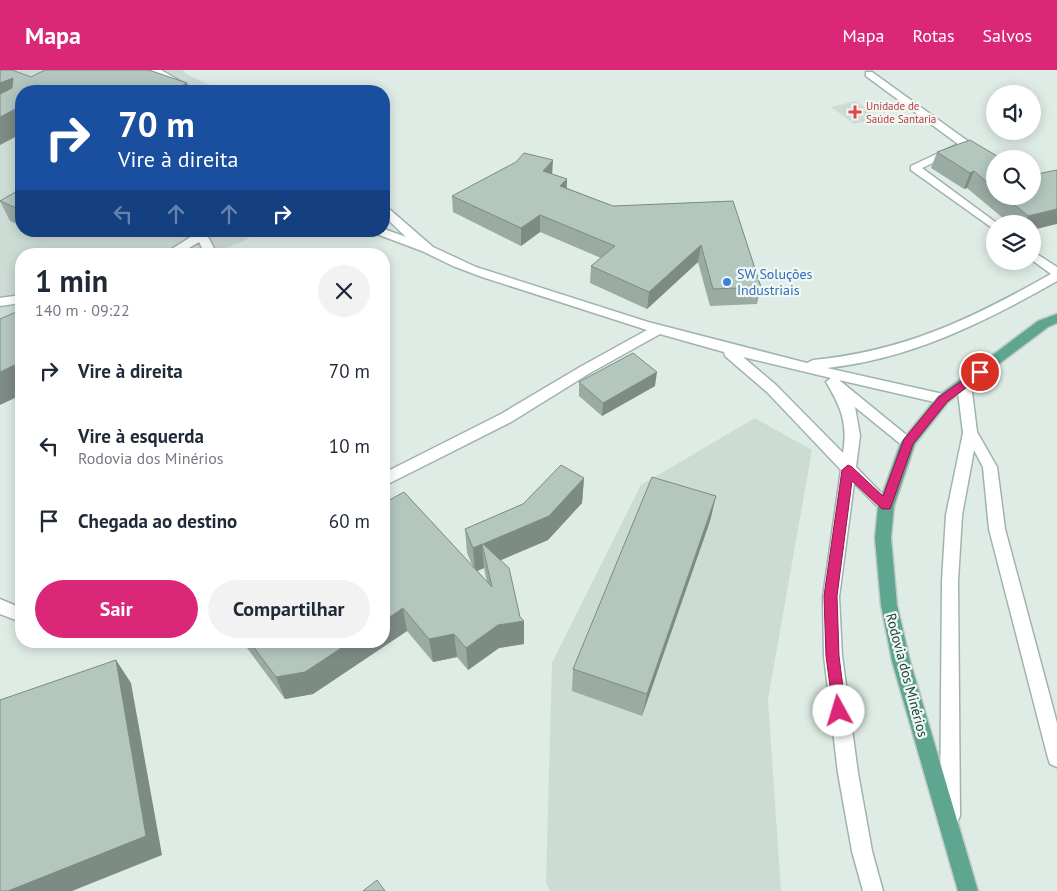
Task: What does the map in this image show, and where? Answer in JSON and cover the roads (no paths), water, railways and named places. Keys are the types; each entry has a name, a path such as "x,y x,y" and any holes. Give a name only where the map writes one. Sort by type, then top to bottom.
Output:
{"main road":[{"name":"Rodovia dos Minérios","path":"968,891 901,661 889,605 883,538 886,506 908,442 943,399 1043,324 1057,318"}],"street":[{"path":"154,70 181,85"},
{"path":"869,74 965,144 915,168 986,220"},
{"path":"390,215 428,249"},
{"path":"390,235 428,249 460,266 658,330 794,366 943,399"},
{"path":"180,248 198,237"},
{"path":"794,366 868,360 942,336 976,321 1057,274 1041,261"},
{"path":"0,302 15,299"},
{"path":"390,477 506,418 585,370 658,330"},
{"path":"723,348 756,372 848,470 886,506"},
{"path":"817,371 850,393 908,442"},
{"path":"833,382 848,407 853,436 830,596 832,656 848,773 862,850 873,891"},
{"path":"950,825 950,581 954,515 970,433 964,384"},
{"path":"970,433 985,455 990,467 997,529 1057,758"},
{"path":"0,606 15,613"}],"place":[{"name":"Unidade de Saúde Santaria","path":"855,112"},
{"name":"SW Soluções Industriais","path":"727,282"}]}
